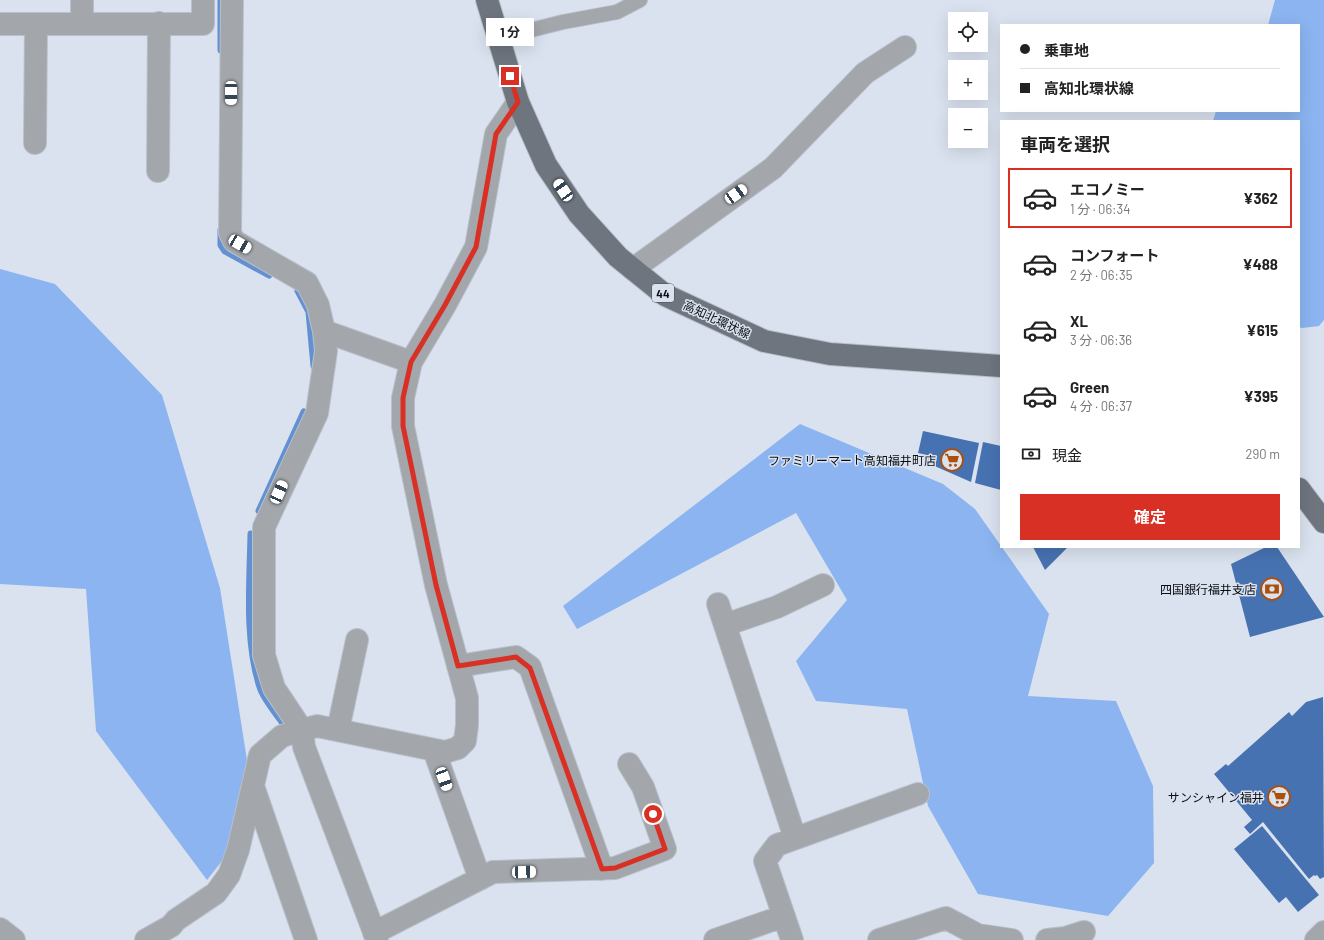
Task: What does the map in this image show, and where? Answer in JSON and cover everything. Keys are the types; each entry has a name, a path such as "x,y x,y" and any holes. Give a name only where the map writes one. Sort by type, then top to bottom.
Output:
{"main road":[{"name":"高知北環状線","path":"487,0 518,102 546,165 579,214 618,257 665,295 764,340 830,354 1000,366"},
{"path":"1300,491 1324,522"}],"street":[{"path":"82,0 82,24"},
{"path":"0,24 203,24 203,0"},
{"path":"232,0 230,233 234,241 307,283 318,305 324,331 326,351 317,413 264,527 264,655 274,688 302,730 304,747 376,937 493,872 615,868 665,849 643,787 629,764"},
{"path":"158,171 159,23"},
{"path":"35,143 36,24"},
{"path":"633,269 773,168 865,73 905,47"},
{"path":"146,940 171,926 176,920 216,893 223,885 238,850 260,755 282,736 317,726 445,752 458,748 465,741 467,725 467,698 436,585 403,426 403,398 411,362 445,305 476,247 496,134 518,102"},
{"path":"324,331 411,362"},
{"path":"725,625 777,607 823,585"},
{"path":"718,604 795,838"},
{"path":"338,730 357,640"},
{"path":"458,666 516,657 530,668 602,869"},
{"path":"434,750 480,879"},
{"path":"253,786 306,940"},
{"path":"792,940 765,862 777,845 918,794"},
{"path":"715,940 784,916"},
{"path":"879,940 946,918 978,935 1012,940"},
{"path":"0,929 14,940"},
{"path":"1047,940 1065,938 1084,932"},
{"path":"1316,940 1324,932"}],"lane":[{"path":"499,38 564,22 617,12 640,0"}],"shaded area":[{"path":"1275,0 1324,0 1324,320 1319,326 1300,327 1300,120 1213,120 1216,112 1300,112 1300,24 1268,24"},
{"path":"0,269 55,284 162,395 220,588 249,773 233,847 207,880 96,731 86,589 0,584"},
{"path":"800,424 943,484 975,509 1000,544 1000,548 1002,548 1049,614 1028,696 1116,701 1153,786 1154,863 1108,916 978,894 928,806 907,709 816,701 796,661 847,600 796,513 577,629 563,606"}],"building":[{"name":"ファミリーマート高知福井町店","path":"923,431 979,443 971,482 930,464 927,455 918,453"},
{"path":"983,442 1000,446 1000,490 975,483"},
{"path":"1034,548 1067,548 1045,570"},
{"name":"四国銀行福井支店","path":"1264,548 1278,548 1324,617 1250,637 1231,564"},
{"name":"サンシャイン福井","path":"1323,697 1324,877 1320,879 1317,875 1314,875 1309,879 1263,822 1250,834 1244,827 1252,820 1214,774 1226,764 1228,766 1289,712 1292,716 1306,702"},
{"path":"1262,826 1319,895 1298,912 1286,897 1279,903 1234,849"}],"waterway":[{"path":"221,0 221,50"},
{"path":"221,230 221,245 225,251 269,275"},
{"path":"298,291 309,312 314,366"},
{"path":"259,511 304,412"},
{"path":"251,534 249,592 250,631 255,669 264,697 285,726"}],"place":[{"name":"ファミリーマート高知福井町店","path":"952,460"},
{"name":"四国銀行福井支店","path":"1272,589"},
{"name":"サンシャイン福井","path":"1279,797"}],"route":[{"path":"510,76 518,102 496,134 476,247 445,305 411,362 403,398 403,426 436,585 458,666 516,657 530,668 602,869 615,868 665,849 653,814"}]}
